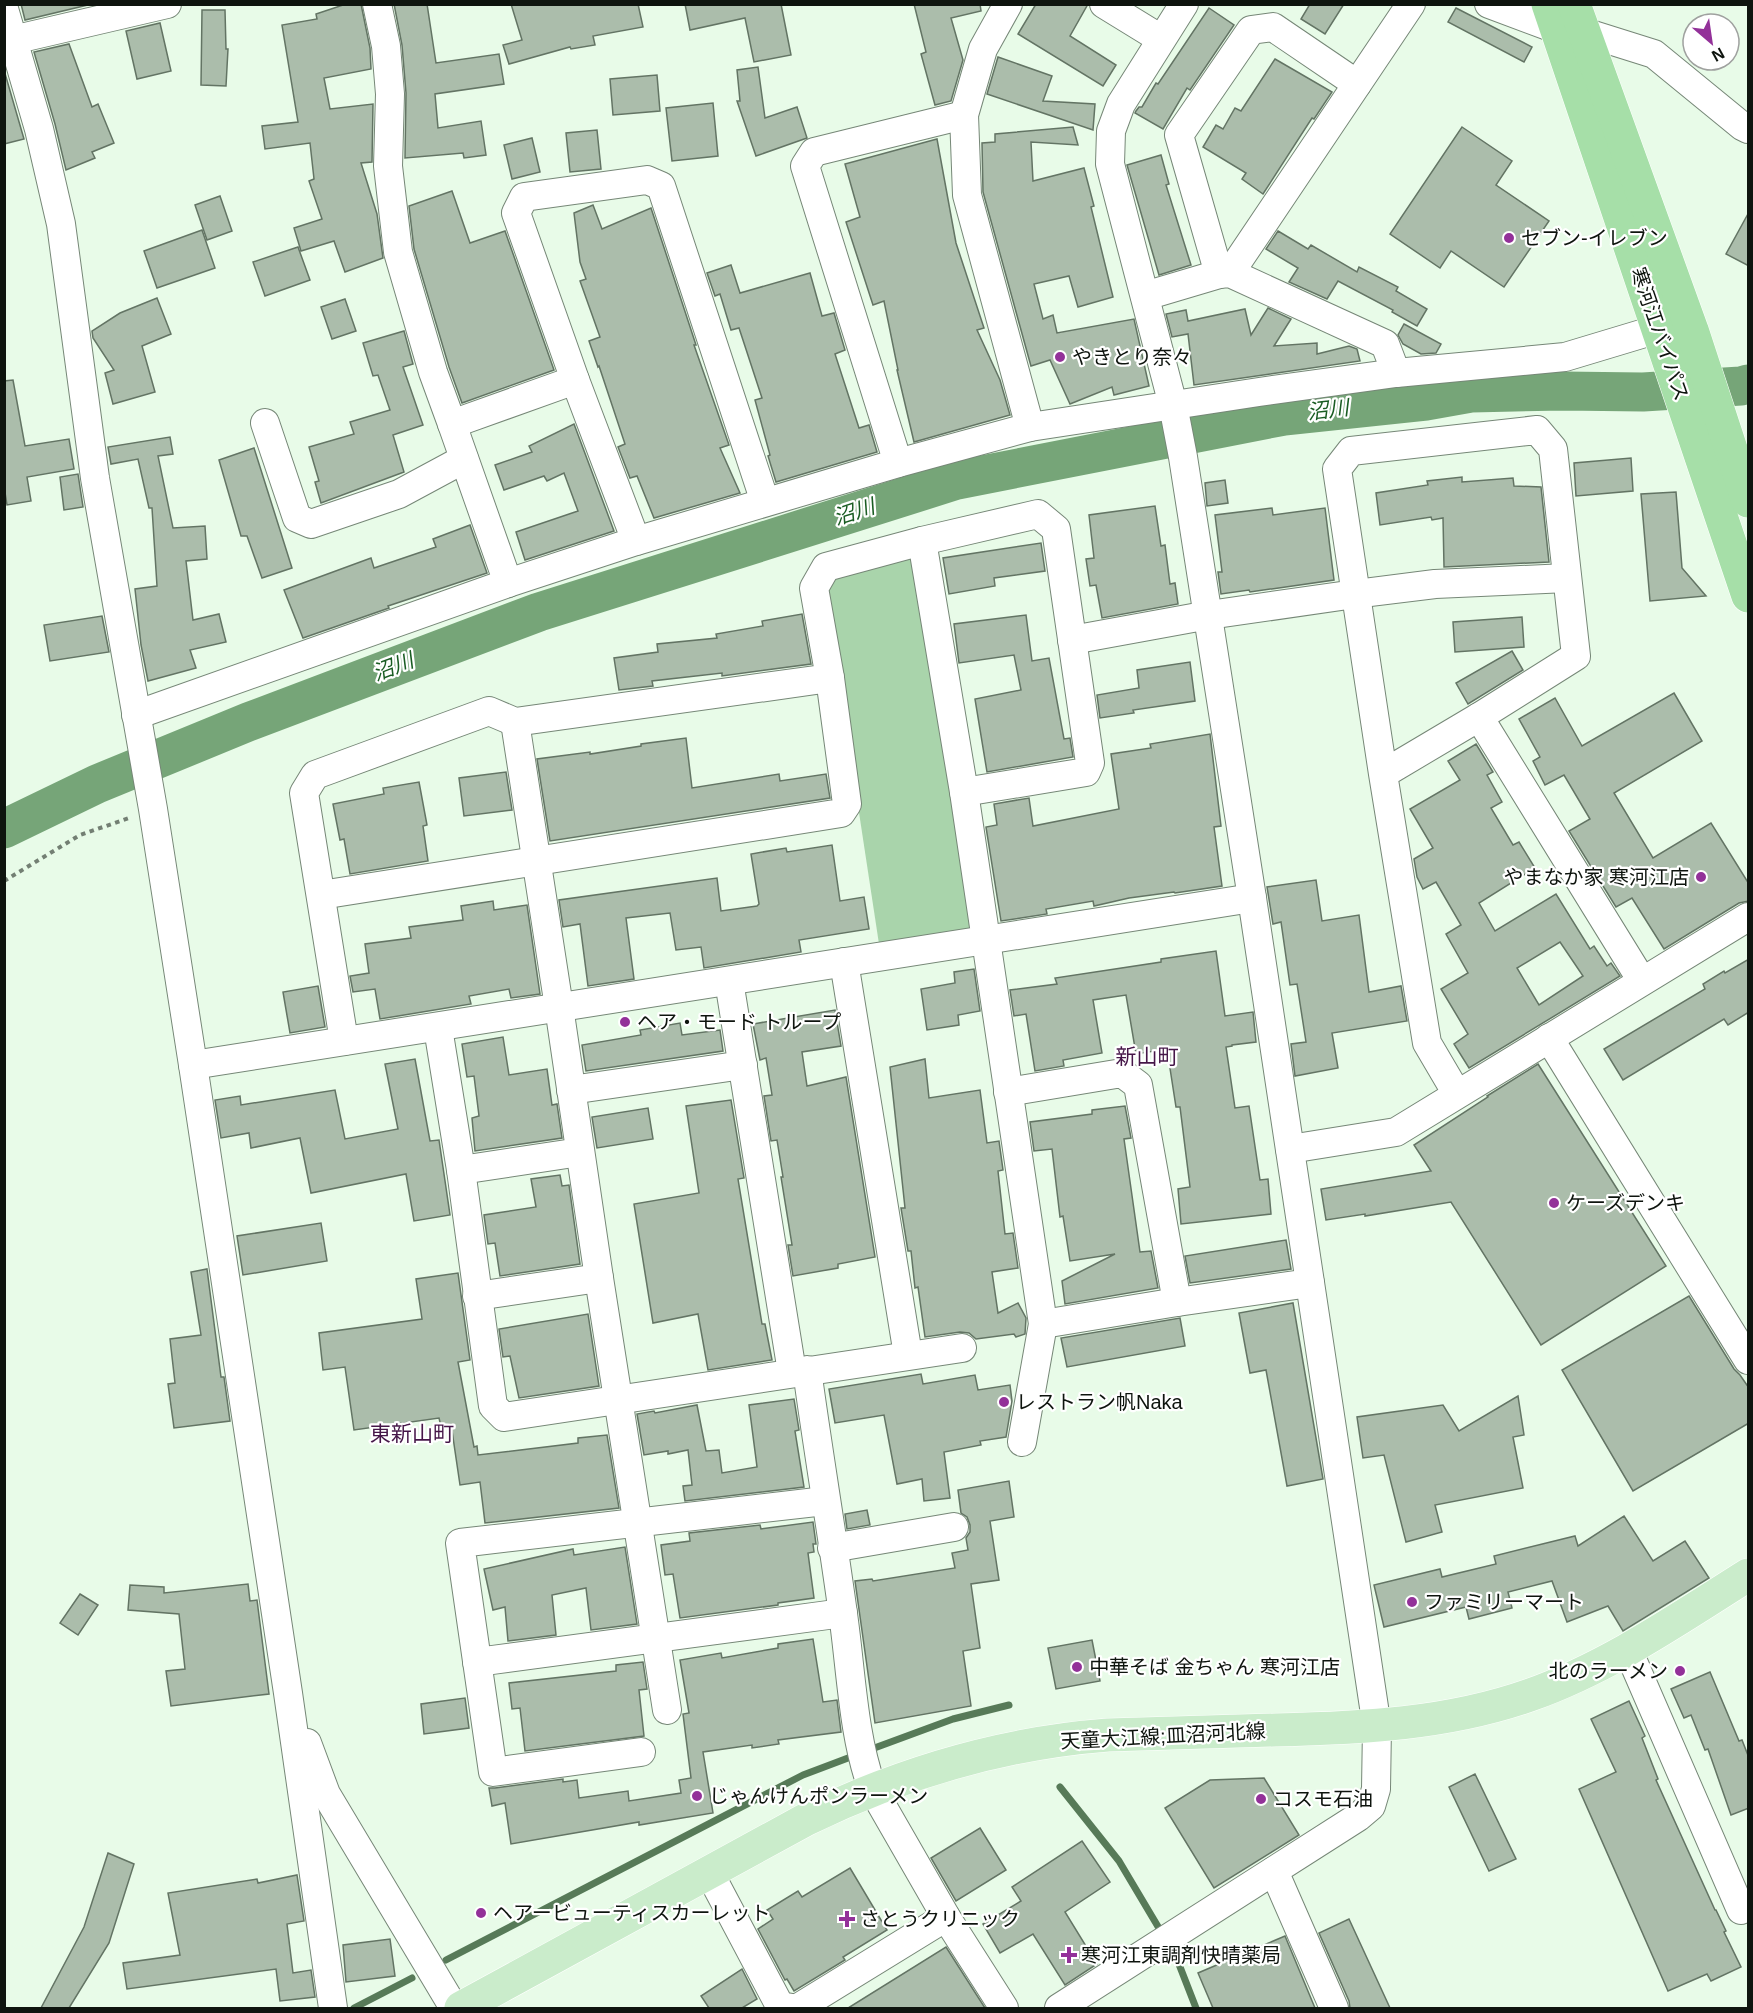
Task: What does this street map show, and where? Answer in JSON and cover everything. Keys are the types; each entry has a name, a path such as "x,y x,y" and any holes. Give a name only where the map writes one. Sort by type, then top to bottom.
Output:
{"highway":[{"name":"寒河江バイパス","path":"1565,18 1658,329 1713,441 1749,501"},
{"name":"寒河江バイパス","path":"1565,18 1692,330 1713,441 1749,596"}],"main road":[{"name":"天童大江線;皿沼河北線","path":"461,2008 870,1783 897,1780 978,1757 1065,1738 1119,1734 1377,1727 1475,1711 1530,1695 1581,1674 1628,1650 1749,1575"}],"street":[{"path":"9,41 167,4"},
{"path":"377,4 387,46 390,94 388,166 398,252 433,372 508,584"},
{"path":"1008,4 983,49 964,115 967,195 1030,427"},
{"path":"1104,4 1161,39"},
{"path":"1059,2008 1358,1817 1371,1806 1376,1789 1377,1727 1209,615 1173,405 1110,164 1111,131 1121,104 1184,4"},
{"path":"1225,274 1411,4"},
{"path":"1489,4 1565,18 1654,54 1742,126 1749,129"},
{"path":"4,9 9,41 39,129 61,224 95,478 153,810 193,1065 288,1693 332,2007"},
{"path":"1225,274 1179,135 1251,30 1273,27 1357,84"},
{"path":"898,463 805,166 814,152 964,115"},
{"path":"636,541 575,380 516,213 524,197 648,180 660,186 765,502"},
{"path":"1145,296 1225,274 1385,344 1396,373"},
{"path":"137,720 508,584 636,541 898,463 1030,427 1396,373 1565,357 1658,329"},
{"path":"453,424 575,380"},
{"path":"265,423 297,518 310,524 399,494 464,459"},
{"path":"1383,774 1576,656 1552,449 1537,430 1351,451 1337,469 1383,774 1427,1043 1457,1094"},
{"path":"321,895 841,813 847,804 830,678 814,588 826,567 922,541 1038,514 1056,529 1089,763 1086,772 964,792"},
{"path":"922,541 964,792 1043,1324 1022,1442"},
{"path":"1072,640 1209,615 1435,584 1567,579"},
{"path":"344,1041 304,793 315,775 489,711 515,722 830,678"},
{"path":"1479,717 1642,981"},
{"path":"515,722 667,1710"},
{"path":"193,1065 1252,898"},
{"path":"1290,1149 1396,1132 1749,917"},
{"path":"844,962 908,1355"},
{"path":"729,981 799,1371 825,1501 843,1613 856,1717 870,1783 946,1917 1004,2008"},
{"path":"438,1028 461,1170 493,1406 504,1417 962,1348"},
{"path":"1549,1038 1749,1360"},
{"path":"572,1090 743,1065"},
{"path":"1008,1092 1122,1073 1138,1085 1177,1302"},
{"path":"461,1170 580,1152"},
{"path":"477,1296 599,1278"},
{"path":"1043,1324 1310,1282"},
{"path":"641,1752 493,1772 460,1543 825,1501"},
{"path":"832,1548 954,1527"},
{"path":"477,1662 843,1613"},
{"path":"1628,1650 1741,1910"},
{"path":"288,1693 326,1794 454,2008"},
{"path":"1274,1871 1334,2008"},
{"path":"709,1872 780,2006 946,1917"}],"path":[{"path":"4,880 80,835 153,810"}],"green space":[{"path":"915,555 975,929 879,944 825,589 834,573"}],"building":[{"path":"21,4 92,4 25,20"},
{"path":"346,4 361,4 370,48 371,69 324,78 330,109 373,104 372,162 361,163 377,214 383,258 345,272 334,241 301,251 294,228 322,219 309,181 314,179 310,143 265,149 262,126 298,122 282,25 317,19 316,14"},
{"path":"394,4 427,4 436,63 499,54 504,84 435,94 438,128 481,121 486,155 464,158 463,153 405,158 406,93 402,45"},
{"path":"511,4 638,4 643,27 593,36 595,45 571,49 570,47 509,64 503,45 522,40"},
{"path":"685,4 781,4 791,55 754,62 745,18 690,30"},
{"path":"914,4 980,4 981,11 951,18 963,60 951,101 935,105 921,54 926,52"},
{"path":"1036,4 1088,4 1070,36 1116,65 1103,86 1018,34"},
{"path":"1310,4 1344,4 1325,34 1301,19"},
{"path":"1209,8 1234,25 1190,90 1187,88 1163,129 1135,113 1139,107 1142,107 1156,83 1158,84"},
{"path":"1456,8 1532,47 1524,62 1448,22"},
{"path":"202,10 225,10 226,49 228,49 226,86 201,85"},
{"path":"160,23 171,71 137,79 126,31"},
{"path":"69,44 92,107 98,104 114,143 92,152 95,158 66,170 34,52"},
{"path":"998,57 1052,76 1043,101 1095,104 1093,130 987,94"},
{"path":"1275,59 1332,92 1314,119 1312,118 1263,194 1242,179 1246,173 1203,147 1216,125 1223,129 1235,108 1241,111"},
{"path":"758,67 765,118 797,107 807,138 756,156 737,101 740,101 737,70"},
{"path":"4,70 24,139 4,144"},
{"path":"657,75 660,111 613,115 610,79"},
{"path":"713,103 718,156 672,161 666,108"},
{"path":"1073,127 1078,145 1031,142 1033,181 1084,168 1113,297 1078,307 1069,276 1034,284 1043,319 1053,315 1057,333 1134,319 1149,386 1114,395 1112,387 1070,404 1050,360 1031,366 983,192 982,143 995,142 995,134"},
{"path":"1462,127 1512,161 1496,185 1549,221 1504,287 1451,251 1440,268 1390,234"},
{"path":"597,130 601,169 570,172 566,133"},
{"path":"532,138 540,172 512,179 504,145"},
{"path":"937,139 956,243 984,328 977,330 1000,380 1010,415 914,442 884,301 873,305 846,222 860,217 845,164"},
{"path":"1161,155 1169,184 1166,185 1191,265 1159,275 1127,165"},
{"path":"452,191 470,243 505,231 554,370 462,403 414,249 409,206"},
{"path":"220,196 232,231 207,240 195,205"},
{"path":"593,205 602,229 651,208 696,345 694,345 729,445 720,448 740,493 654,518 637,476 630,478 618,447 625,444 589,341 600,337 580,281 586,279 580,262 574,213"},
{"path":"1749,212 1749,266 1726,254"},
{"path":"202,230 215,268 157,288 144,251"},
{"path":"1278,231 1308,249 1311,245 1357,272 1359,267 1398,287 1396,291 1427,309 1417,326 1392,312 1393,310 1338,281 1327,299 1289,282 1298,268 1266,249"},
{"path":"298,247 310,280 265,296 253,262"},
{"path":"731,265 740,293 810,273 822,316 834,313 845,350 835,354 859,428 869,425 877,452 776,482 755,400 762,398 739,328 731,330 720,294 715,296 707,273"},
{"path":"157,298 171,334 142,346 155,392 113,404 105,373 114,370 93,338 92,331 120,313"},
{"path":"345,299 356,331 332,339 321,307"},
{"path":"1268,308 1291,319 1274,346 1317,343 1317,354 1349,346 1357,349 1360,361 1194,385 1188,334 1172,337 1166,314 1186,310 1188,321 1245,309 1251,335"},
{"path":"1404,324 1441,344 1436,353 1421,354 1403,344 1398,335"},
{"path":"404,331 413,364 403,367 423,425 393,435 404,472 321,503 315,482 319,481 309,447 354,434 350,422 390,410 378,375 373,376 363,343"},
{"path":"13,380 25,446 69,439 74,469 27,477 31,501 7,505 4,486 4,381"},
{"path":"574,424 614,531 525,560 516,532 578,511 564,473 547,481 544,476 504,490 495,465 532,452 529,446"},
{"path":"170,437 173,454 158,456 173,528 205,526 207,559 186,561 193,620 219,614 226,642 190,650 196,668 148,681 141,645 135,589 157,586 152,508 149,508 138,459 111,464 108,447"},
{"path":"254,448 292,568 262,578 247,536 241,536 219,460"},
{"path":"1631,458 1633,491 1576,496 1574,463"},
{"path":"78,474 83,507 64,510 60,477"},
{"path":"1462,477 1462,482 1513,478 1514,486 1541,487 1549,562 1444,567 1443,518 1432,520 1431,517 1380,525 1376,493 1428,485 1427,481"},
{"path":"1225,480 1228,503 1207,506 1205,483"},
{"path":"1676,492 1682,568 1706,596 1650,601 1641,494"},
{"path":"1155,506 1161,546 1165,545 1170,584 1175,583 1178,604 1102,618 1096,585 1090,586 1086,559 1094,558 1089,515"},
{"path":"1272,508 1273,515 1325,508 1334,580 1221,594 1218,572 1222,572 1215,515"},
{"path":"470,525 487,573 388,606 389,608 303,638 284,590 371,558 374,568 436,547 433,539"},
{"path":"1041,543 1045,571 994,578 995,586 949,594 943,558"},
{"path":"802,614 811,664 722,676 722,673 652,681 653,686 619,690 614,658 658,652 657,644 717,638 716,634 763,626 762,621"},
{"path":"1026,615 1032,661 1049,658 1064,739 1070,738 1073,757 987,772 975,699 1021,690 1014,655 959,663 954,624"},
{"path":"102,616 109,652 50,661 44,625"},
{"path":"1522,617 1524,647 1455,652 1453,622"},
{"path":"1512,651 1523,670 1468,704 1456,683"},
{"path":"1190,662 1195,701 1133,710 1134,713 1100,718 1097,695 1139,688 1137,670"},
{"path":"1674,693 1702,741 1614,793 1653,858 1711,823 1749,884 1749,901 1739,903 1664,949 1632,898 1616,907 1569,831 1590,819 1564,775 1545,785 1533,761 1540,757 1519,719 1555,698 1582,746"},
{"path":"1210,734 1221,826 1214,827 1222,886 1129,898 1094,906 1093,901 1046,909 1047,914 1001,921 986,827 997,825 994,804 1029,798 1033,826 1119,809 1111,754 1151,748 1150,744"},
{"path":"686,738 692,788 779,774 780,781 826,774 830,798 550,841 537,759 590,752 590,754"},
{"path":"1476,744 1493,772 1487,775 1502,802 1491,808 1513,845 1519,842 1535,868 1479,903 1495,931 1556,894 1590,949 1594,946 1607,966 1611,963 1620,976 1469,1068 1454,1044 1468,1034 1441,989 1468,973 1446,934 1461,925 1436,882 1423,889 1417,877 1414,859 1433,848 1410,809 1460,780 1448,761","holes":["1560,942 1583,976 1539,1005 1517,968"]},
{"path":"506,772 512,810 464,816 459,778"},
{"path":"419,782 427,825 423,826 428,861 350,874 344,839 340,840 333,804 384,794 383,788"},
{"path":"832,845 840,901 864,897 869,929 799,940 801,952 704,968 701,947 676,950 670,913 626,918 634,979 588,986 580,924 563,927 559,900 717,878 721,911 757,906 759,904 751,854 786,848 787,852"},
{"path":"1316,880 1322,921 1359,915 1369,992 1401,986 1407,1021 1332,1033 1338,1068 1295,1076 1291,1044 1306,1042 1297,984 1290,985 1281,922 1273,924 1267,887"},
{"path":"493,901 494,910 527,905 540,994 511,998 509,989 469,996 471,1004 380,1019 375,989 353,992 350,976 369,973 365,944 411,938 409,927 463,920 461,906"},
{"path":"1216,951 1225,1016 1253,1012 1256,1042 1226,1047 1235,1108 1249,1106 1260,1180 1268,1179 1271,1214 1181,1224 1178,1189 1190,1187 1180,1107 1176,1107 1167,1049 1136,1054 1126,995 1093,1000 1102,1053 1063,1060 1064,1066 1035,1071 1026,1014 1014,1016 1010,990 1057,984 1055,978"},
{"path":"1749,959 1749,1012 1728,1025 1724,1019 1623,1080 1604,1049 1705,989 1703,984"},
{"path":"974,969 980,1011 958,1015 959,1025 927,1030 921,989 955,983 954,972"},
{"path":"318,986 325,1027 290,1033 283,992"},
{"path":"835,1010 841,1046 802,1052 807,1086 846,1077 875,1257 838,1264 838,1268 793,1276 788,1245 792,1245 781,1177 783,1177 777,1140 771,1141 764,1096 772,1095 766,1058 760,1060 753,1024"},
{"path":"680,1023 682,1035 720,1030 723,1051 586,1071 582,1045 641,1035 640,1030"},
{"path":"503,1037 509,1075 547,1069 552,1105 557,1104 562,1138 475,1151 472,1118 479,1116 474,1076 467,1077 462,1044"},
{"path":"415,1059 430,1141 439,1140 450,1215 414,1221 406,1174 311,1193 300,1138 251,1148 249,1133 221,1138 215,1100 240,1096 241,1105 335,1090 345,1139 398,1129 385,1064"},
{"path":"925,1059 929,1098 980,1090 987,1143 999,1141 1003,1170 998,1171 1005,1234 1013,1233 1018,1268 992,1272 998,1313 1018,1303 1026,1318 1025,1334 1016,1337 1014,1334 976,1339 969,1333 960,1332 925,1337 918,1287 915,1288 911,1251 908,1251 901,1208 905,1208 890,1067"},
{"path":"1538,1064 1666,1266 1541,1345 1451,1202 1326,1220 1321,1189 1431,1171 1414,1145"},
{"path":"731,1100 744,1178 738,1179 762,1324 765,1324 772,1360 708,1370 698,1314 653,1323 634,1204 699,1193 686,1106"},
{"path":"1125,1106 1131,1138 1124,1139 1140,1252 1151,1251 1158,1288 1065,1304 1062,1281 1115,1254 1070,1261 1063,1216 1060,1217 1052,1149 1034,1151 1030,1122 1092,1114 1092,1110"},
{"path":"648,1108 653,1139 597,1148 592,1117"},
{"path":"560,1175 562,1186 569,1185 580,1264 500,1276 495,1243 488,1244 484,1215 536,1207 531,1179"},
{"path":"321,1223 327,1261 243,1275 237,1236"},
{"path":"1286,1240 1291,1269 1190,1283 1185,1256"},
{"path":"207,1269 221,1377 224,1377 230,1421 174,1428 168,1384 175,1383 170,1339 201,1335 191,1272"},
{"path":"458,1273 470,1360 458,1362 474,1447 477,1446 478,1455 578,1443 578,1438 607,1435 619,1508 485,1523 480,1482 460,1485 451,1424 441,1426 439,1418 354,1430 345,1367 323,1370 319,1333 422,1319 416,1279"},
{"path":"1689,1296 1734,1369 1749,1388 1749,1423 1633,1491 1562,1370"},
{"path":"1293,1303 1323,1479 1287,1486 1266,1370 1250,1373 1239,1313"},
{"path":"588,1314 599,1386 519,1398 510,1356 503,1357 499,1329"},
{"path":"1180,1318 1185,1346 1067,1367 1061,1338"},
{"path":"921,1374 923,1384 975,1375 978,1390 1010,1385 1012,1401 1006,1437 980,1441 981,1445 944,1452 950,1498 924,1501 922,1479 897,1484 884,1415 835,1423 829,1389"},
{"path":"1518,1396 1524,1435 1513,1437 1523,1488 1435,1505 1442,1532 1406,1542 1384,1455 1363,1458 1357,1417 1443,1405 1459,1431"},
{"path":"794,1399 799,1430 795,1431 804,1487 685,1501 683,1486 692,1485 688,1450 644,1455 637,1414 697,1405 706,1451 719,1450 722,1473 757,1467 749,1405"},
{"path":"1009,1481 1014,1517 990,1521 999,1580 971,1584 980,1648 963,1651 971,1706 875,1723 855,1581 872,1579 873,1581 955,1568 952,1553 968,1550 966,1538 970,1532 967,1517 961,1513 958,1490"},
{"path":"867,1510 870,1525 847,1529 845,1514"},
{"path":"1624,1516 1653,1561 1685,1541 1709,1578 1623,1631 1608,1606 1567,1622 1552,1581 1508,1592 1512,1608 1469,1619 1466,1607 1384,1627 1374,1585 1440,1569 1442,1577 1496,1564 1494,1556 1575,1536 1578,1546"},
{"path":"813,1522 816,1544 813,1544 814,1552 808,1553 814,1598 680,1618 673,1574 665,1575 661,1545 690,1541 689,1533 760,1525 761,1529"},
{"path":"625,1547 637,1624 591,1630 586,1588 552,1595 556,1635 508,1641 505,1607 493,1610 484,1569 573,1549 574,1555"},
{"path":"248,1584 250,1601 257,1600 269,1694 171,1706 166,1671 185,1669 179,1614 128,1610 130,1585 164,1587 164,1593"},
{"path":"80,1594 98,1605 78,1635 60,1623"},
{"path":"813,1639 823,1702 837,1700 841,1732 778,1740 779,1744 752,1748 752,1745 703,1752 713,1813 639,1825 639,1822 511,1844 505,1803 492,1806 489,1788 563,1779 563,1782 577,1780 579,1798 628,1791 629,1801 681,1793 679,1780 691,1778 683,1714 689,1713 680,1660 721,1653 722,1658 778,1648 778,1644"},
{"path":"1092,1640 1100,1681 1056,1689 1048,1648"},
{"path":"643,1662 647,1689 639,1690 644,1736 525,1751 520,1708 512,1709 509,1683 616,1671 616,1665"},
{"path":"1710,1672 1739,1741 1742,1740 1749,1758 1749,1808 1731,1815 1708,1749 1705,1750 1691,1715 1684,1718 1671,1689"},
{"path":"465,1698 469,1728 424,1734 421,1704"},
{"path":"1629,1701 1645,1736 1642,1738 1658,1779 1656,1780 1741,1967 1711,1981 1707,1974 1668,1991 1579,1789 1616,1772 1591,1719"},
{"path":"1475,1774 1516,1859 1489,1871 1449,1787"},
{"path":"1264,1778 1299,1835 1214,1888 1165,1808 1210,1780"},
{"path":"980,1828 1006,1870 956,1901 931,1858"},
{"path":"1082,1841 1110,1882 1065,1912 1097,1964 1065,1985 1033,1934 1000,1953 983,1924 1021,1901 1012,1887"},
{"path":"108,1853 134,1864 109,1943 69,2008 41,2008 84,1927"},
{"path":"850,1868 887,1930 843,1957 845,1960 794,1991 787,1979 785,1980 758,1929 773,1919 767,1910 798,1891 802,1897"},
{"path":"297,1875 304,1921 287,1924 293,1973 311,1970 315,1997 280,2001 276,1969 127,1989 123,1963 180,1955 168,1893 257,1879 258,1883"},
{"path":"1349,1919 1390,2008 1350,2008 1319,1933"},
{"path":"1285,1936 1315,2008 1213,2008 1198,1973"},
{"path":"390,1939 395,1976 346,1982 343,1945"},
{"path":"946,1947 985,2008 848,2008"},
{"path":"742,1969 757,1999 742,2008 709,2008 701,1996"}],"waterway":[{"name":"沼川","path":"4,829 97,784 248,722 539,612 957,480 1284,416 1426,401 1471,393 1643,392 1748,384"},
{"path":"869,1750 953,1719 1009,1705"},
{"path":"446,1960 803,1775 856,1755"},
{"path":"1060,1787 1119,1861 1163,1935"},
{"path":"1169,1945 1175,1954 1196,2008"},
{"path":"354,2008 412,1978"}],"place":[{"name":"セブン-イレブン","path":"1509,238"},
{"name":"やきとり奈々","path":"1060,357"},
{"name":"やまなか家 寒河江店","path":"1701,877"},
{"name":"ヘア・モード トループ","path":"625,1022"},
{"name":"ケーズデンキ","path":"1554,1203"},
{"name":"レストラン帆Naka","path":"1004,1402"},
{"name":"ファミリーマート","path":"1412,1602"},
{"name":"中華そば 金ちゃん 寒河江店","path":"1077,1667"},
{"name":"北のラーメン","path":"1680,1671"},
{"name":"じゃんけんポンラーメン","path":"697,1796"},
{"name":"コスモ石油","path":"1261,1799"},
{"name":"ヘアービューティスカーレット","path":"481,1913"},
{"name":"さとうクリニック","path":"847,1919"},
{"name":"寒河江東調剤快晴薬局","path":"1069,1955"}],"district":[{"name":"新山町","path":"1147,1057"},
{"name":"東新山町","path":"412,1434"}]}
